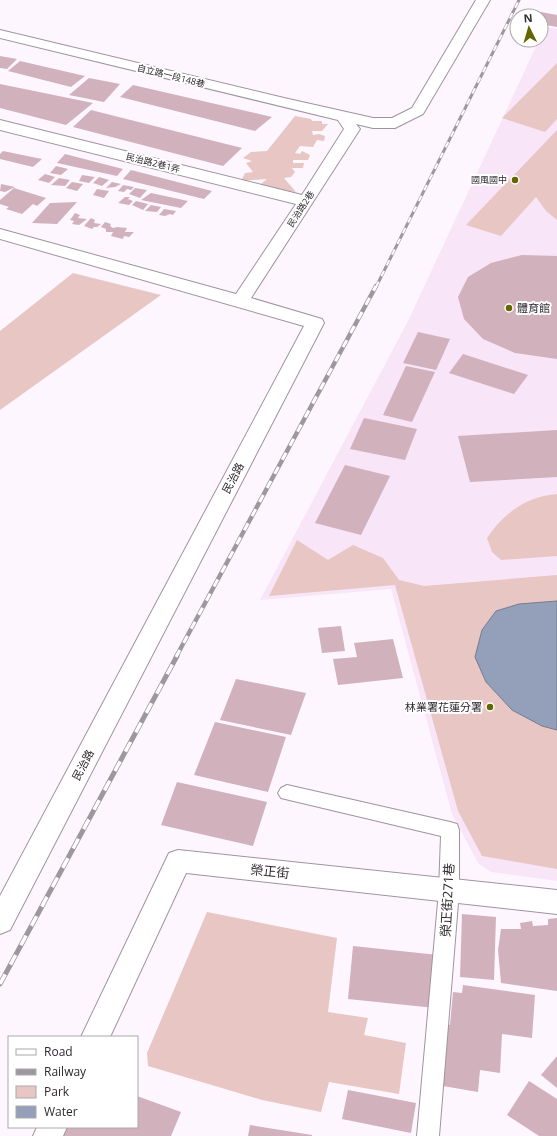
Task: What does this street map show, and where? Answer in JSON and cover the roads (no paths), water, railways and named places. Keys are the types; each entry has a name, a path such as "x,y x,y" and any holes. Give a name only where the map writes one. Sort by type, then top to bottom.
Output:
{"street":[{"name":"自立路一段148巷","path":"0,34 373,123 395,123 418,112 483,0"},
{"name":"民治路2巷","path":"240,301 352,129 343,116"},
{"name":"民治路2巷1弄","path":"0,125 306,201"},
{"name":"民治路","path":"0,234 315,323 0,922"},
{"name":"榮正街","path":"94,1036 178,861 557,902"}],"lane":[{"name":"榮正街271巷","path":"287,793 450,830 449,891 428,1136"}],"water":[{"path":"557,601 557,730 542,726 512,710 486,682 475,657 482,630 496,611 519,604"}],"railway":[{"path":"376,287 519,0"},
{"path":"176,657 376,286"},
{"path":"0,984 177,656"}],"place":[{"name":"國風國中","path":"515,180"},
{"name":"體育館","path":"509,308"},
{"name":"林業署花蓮分署","path":"490,707"}]}
